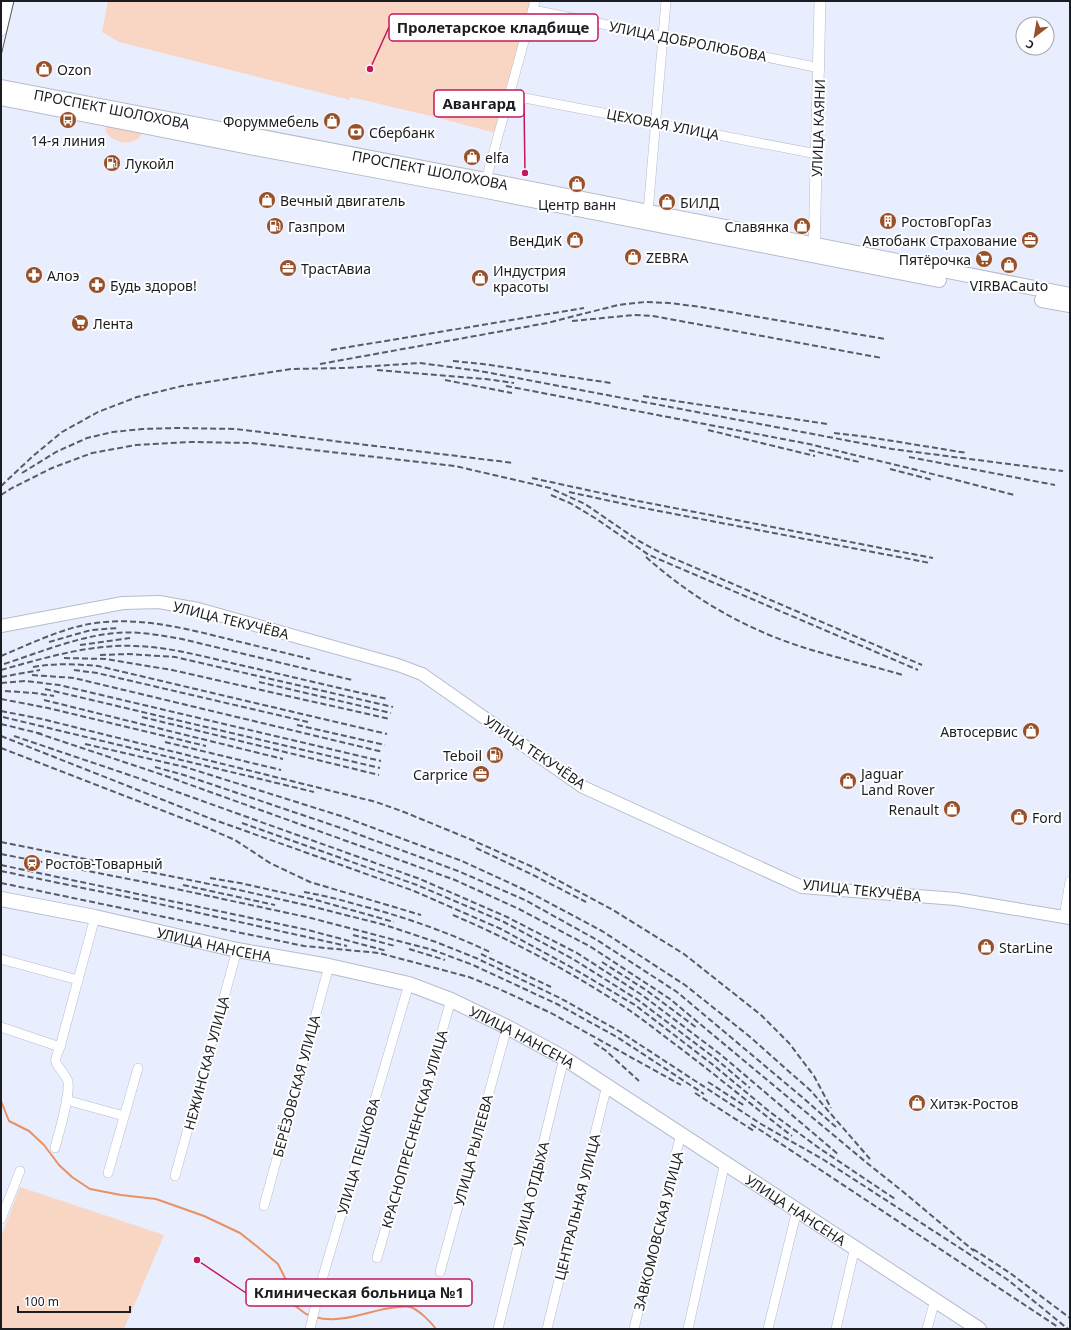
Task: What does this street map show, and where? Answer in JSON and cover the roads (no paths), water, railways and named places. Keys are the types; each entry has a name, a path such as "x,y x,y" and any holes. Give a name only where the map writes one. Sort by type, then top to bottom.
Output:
{"main road":[{"name":"ПРОСПЕКТ ШОЛОХОВА","path":"1,87 648,212 814,250 1070,305"},
{"name":"ПРОСПЕКТ ШОЛОХОВА","path":"1,98 241,146 1070,295"},
{"name":"УЛИЦА ТЕКУЧЁВА","path":"1,626 122,604 159,602 198,609 398,665 422,674 583,787 802,887 956,899 1067,918"},
{"name":"УЛИЦА НАНСЕНА","path":"1,899 95,917 237,950 329,966 409,984 451,1000 507,1027 564,1058 979,1329"}],"street":[{"path":"1,30 6,1"},
{"path":"648,212 666,1"},
{"name":"УЛИЦА КАЯНИ","path":"814,250 820,68 820,1"},
{"path":"486,180 534,5"},
{"name":"УЛИЦА ДОБРОЛЮБОВА","path":"534,5 663,37 820,68"},
{"name":"ЦЕХОВАЯ УЛИЦА","path":"509,95 817,154"},
{"path":"1067,918 1070,881"},
{"path":"55,1148 66,1100 68,1081 56,1065 55,1059 60,1047 95,917"},
{"name":"НЕЖИНСКАЯ УЛИЦА","path":"175,1176 237,950"},
{"path":"1,959 78,980"},
{"name":"БЕРЁЗОВСКАЯ УЛИЦА","path":"264,1206 329,966"},
{"name":"УЛИЦА ПЕШКОВА","path":"310,1329 409,984"},
{"name":"КРАСНОПРЕСНЕНСКАЯ УЛИЦА","path":"377,1258 451,1000"},
{"path":"1,1027 60,1047"},
{"name":"УЛИЦА РЫЛЕЕВА","path":"440,1272 507,1027"},
{"name":"УЛИЦА ОТДЫХА","path":"498,1329 564,1058"},
{"path":"108,1173 138,1068"},
{"name":"ЦЕНТРАЛЬНАЯ УЛИЦА","path":"547,1329 607,1085"},
{"path":"66,1100 124,1116"},
{"name":"ЗАВКОМОВСКАЯ УЛИЦА","path":"634,1329 681,1133"},
{"path":"688,1329 725,1162"},
{"path":"1,1219 20,1171"},
{"path":"768,1329 797,1210"},
{"path":"836,1329 855,1247"},
{"path":"927,1329 935,1300"}],"waterway":[{"path":"1,1101 9,1121 29,1131 44,1145 59,1165 72,1177 90,1189 121,1195 156,1199 204,1216 240,1233 278,1264 289,1286 294,1305 311,1316"},
{"path":"315,1317 325,1319 346,1318 388,1308 409,1307 413,1308 428,1319 436,1329"}],"tram line":[{"path":"1,56 14,1"}],"railway":[{"path":"320,364 547,323 618,305 645,302 701,307 885,339"},
{"path":"331,350 584,308"},
{"path":"572,321 634,315 653,316 882,358"},
{"path":"453,361 611,383"},
{"path":"1,486 33,456 62,432 98,412 137,397 182,386 291,369 345,368 420,363 480,371 892,449 1063,471"},
{"path":"377,370 486,379 514,383"},
{"path":"445,380 512,393"},
{"path":"506,386 809,444 1014,495"},
{"path":"643,396 827,424"},
{"path":"22,473 56,452 87,438 113,432 177,428 236,429 514,463"},
{"path":"708,430 815,456"},
{"path":"834,433 967,453"},
{"path":"1,495 52,468 92,453 136,445 191,442 251,443 455,466 550,488 585,504 639,541 661,553 922,665"},
{"path":"809,450 859,462"},
{"path":"909,457 1055,485"},
{"path":"890,469 933,480"},
{"path":"532,478 638,501 933,558"},
{"path":"569,492 638,507 930,563"},
{"path":"551,495 570,503 595,518 649,555 918,670"},
{"path":"646,557 672,579 699,598 758,630 811,650 903,675"},
{"path":"1,656 66,630 89,624 123,621 174,627 310,659"},
{"path":"49,642 91,630 118,628"},
{"path":"4,664 86,638 115,633 141,633 182,639 352,680"},
{"path":"80,645 130,638"},
{"path":"1,670 67,653 101,647 135,646 162,648 388,699"},
{"path":"100,655 128,654 175,657 393,707"},
{"path":"64,658 106,659 172,670 390,719"},
{"path":"33,667 66,664 98,666 387,734"},
{"path":"1,677 40,670"},
{"path":"74,670 97,673 308,722"},
{"path":"32,675 74,678 383,752"},
{"path":"1,683 26,681 59,685 381,761"},
{"path":"259,682 391,713"},
{"path":"45,689 380,768"},
{"path":"5,691 54,696"},
{"path":"1,699 48,708 206,746"},
{"path":"44,700 283,759"},
{"path":"1,711 42,719 376,802 472,840 535,868 613,910 684,954 761,1015 789,1043 814,1076 831,1108"},
{"path":"3,717 314,792"},
{"path":"142,717 379,775"},
{"path":"1,724 42,734"},
{"path":"297,725 385,745"},
{"path":"37,733 163,775 455,880 519,909 591,947 670,999 974,1251"},
{"path":"1,736 209,818 414,891 501,929 569,966 635,1005 712,1064 770,1112 819,1148 895,1199"},
{"path":"14,736 141,779 420,879 507,917 577,953 642,995 720,1054 839,1155"},
{"path":"165,742 281,770"},
{"path":"85,744 185,767 344,817 462,861 527,891 602,931 685,985 749,1036 811,1091 870,1159"},
{"path":"1,748 235,840 270,863 310,882 421,915"},
{"path":"155,767 184,775 341,828 458,871 525,900 597,940 677,992 836,1127"},
{"path":"242,823 417,885 504,922 573,959 638,1000 716,1059 750,1088"},
{"path":"1,842 239,890 314,907 385,925 436,942 476,958 560,998 619,1031 761,1124 824,1160 963,1250 1008,1280 1068,1329"},
{"path":"476,848 586,902"},
{"path":"1,854 144,882 311,918 433,950 473,965 557,1004 617,1037 704,1094"},
{"path":"1,865 308,930 387,951"},
{"path":"1,871 141,900 347,946"},
{"path":"210,878 240,883 316,900 394,922"},
{"path":"1,883 304,946 379,953 469,977 551,1013 681,1085"},
{"path":"183,885 275,905"},
{"path":"304,892 342,900 407,919 442,931 492,953"},
{"path":"453,915 543,958 629,1010 792,1136"},
{"path":"353,935 395,946"},
{"path":"409,949 445,960"},
{"path":"481,954 551,987"},
{"path":"602,962 646,990 697,1028"},
{"path":"594,1043 605,1050 639,1081"},
{"path":"708,1082 745,1106"},
{"path":"695,1093 754,1131"},
{"path":"751,1124 1058,1327"},
{"path":"973,1249 1010,1273 1070,1318"}],"place":[{"name":"Ozon","path":"44,69"},
{"name":"Пролетарское кладбище","path":"370,69"},
{"name":"14-я линия","path":"68,120"},
{"name":"Форуммебель","path":"332,121"},
{"name":"Сбербанк","path":"356,132"},
{"name":"elfa","path":"472,157"},
{"name":"Лукойл","path":"112,163"},
{"name":"Авангард","path":"525,173"},
{"name":"Центр ванн","path":"577,184"},
{"name":"Вечный двигатель","path":"267,200"},
{"name":"БИЛД","path":"667,202"},
{"name":"РостовГорГаз","path":"888,221"},
{"name":"Газпром","path":"275,226"},
{"name":"Славянка","path":"802,226"},
{"name":"ВенДиК","path":"575,240"},
{"name":"Автобанк Страхование","path":"1030,240"},
{"name":"ZEBRA","path":"633,257"},
{"name":"Пятёрочка","path":"984,259"},
{"name":"VIRBACauto","path":"1009,265"},
{"name":"ТрастАвиа","path":"288,268"},
{"name":"Алоэ","path":"34,275"},
{"name":"Индустрия красоты","path":"480,278"},
{"name":"Будь здоров!","path":"97,285"},
{"name":"Лента","path":"80,323"},
{"name":"Автосервис","path":"1031,731"},
{"name":"Teboil","path":"495,755"},
{"name":"Carprice","path":"481,774"},
{"name":"Jaguar Land Rover","path":"848,781"},
{"name":"Renault","path":"952,809"},
{"name":"Ford","path":"1019,817"},
{"name":"Ростов-Товарный","path":"32,863"},
{"name":"StarLine","path":"986,947"},
{"name":"Хитэк-Ростов","path":"917,1103"},
{"name":"Клиническая больница №1","path":"197,1260"}]}
